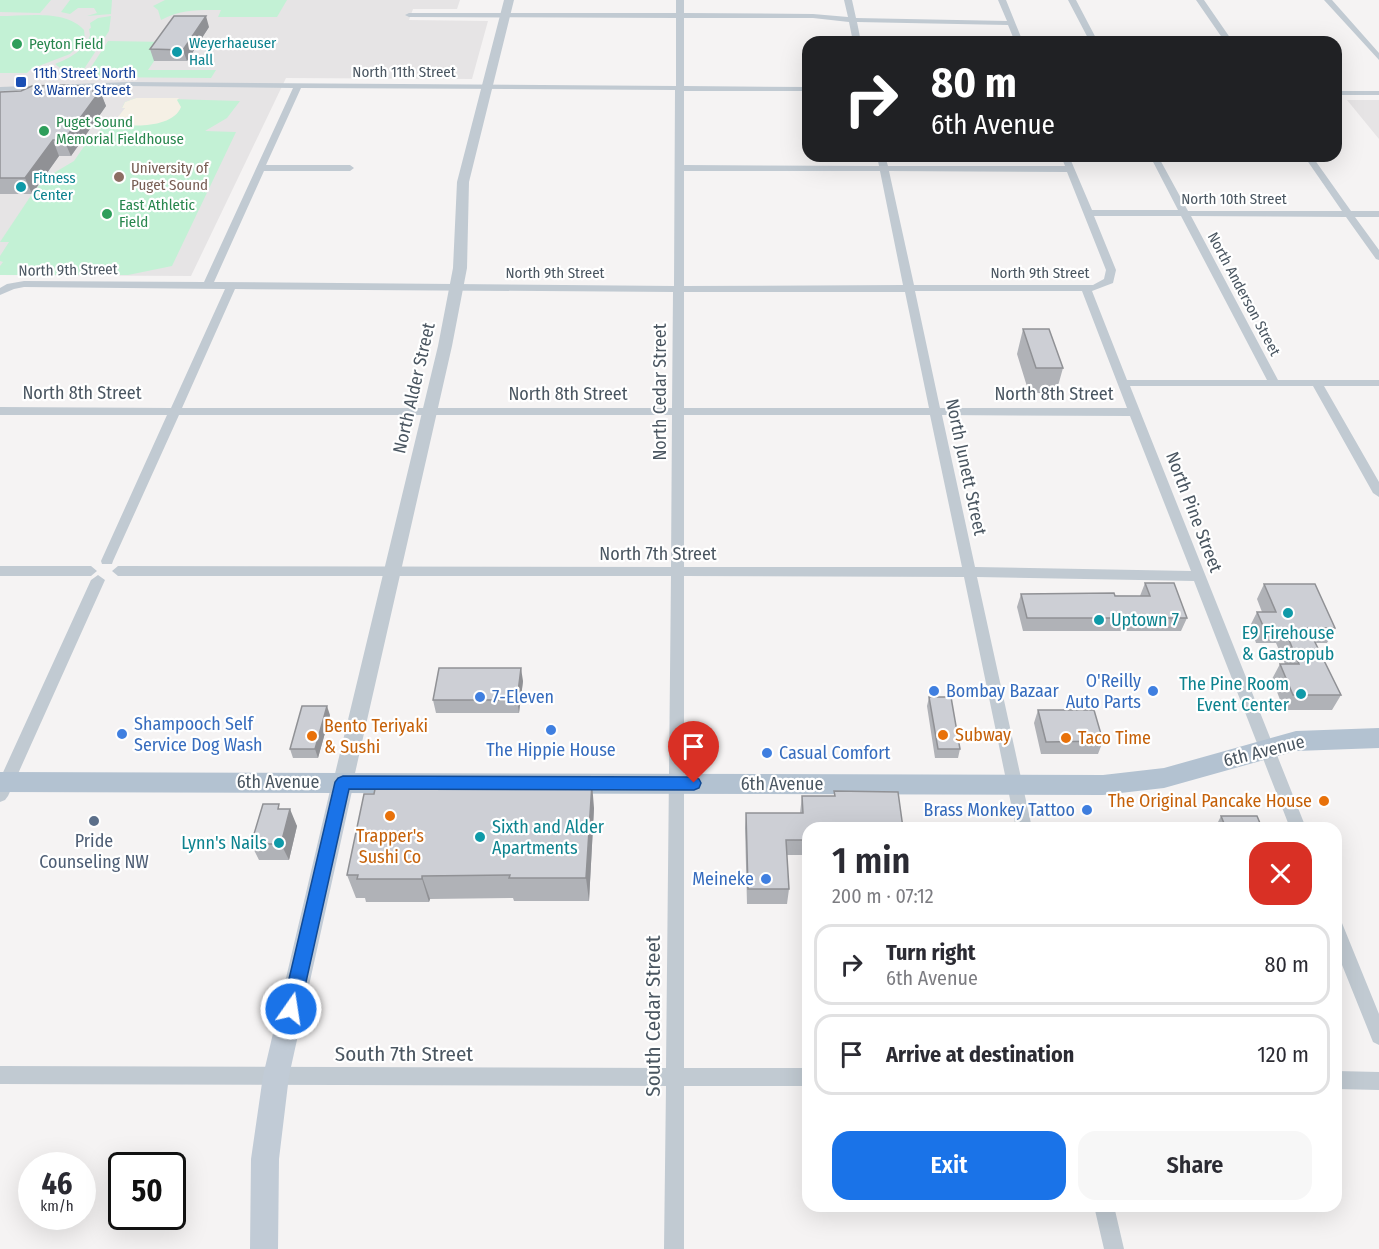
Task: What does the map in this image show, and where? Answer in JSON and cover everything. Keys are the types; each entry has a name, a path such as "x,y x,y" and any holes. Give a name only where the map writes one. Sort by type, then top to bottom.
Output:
{"main road":[{"name":"6th Avenue","path":"2,787 343,782 1015,786 1136,783 1164,778 1267,748 1307,739 1379,738"},
{"path":"264,1249 265,1159 276,1076 343,782"}],"street":[{"name":"North Alder Street","path":"343,782 457,288 461,254 461,195 509,0"},
{"name":"North Cedar Street","path":"676,783 680,0"},
{"path":"848,0 856,36"},
{"path":"1002,0 1016,36"},
{"path":"1072,0 1091,36"},
{"path":"1200,0 1225,36"},
{"path":"1328,0 1379,58"},
{"path":"409,15 680,15 852,18 876,22 1011,23"},
{"name":"North 11th Street","path":"0,89 118,84 802,89"},
{"path":"208,285 298,84"},
{"path":"1342,93 1379,93"},
{"path":"680,168 883,162 1070,169"},
{"name":"North Junett Street","path":"883,162 1023,822"},
{"path":"1067,162 1088,213"},
{"name":"North Anderson Street","path":"1157,162 1274,383"},
{"path":"1312,162 1379,257"},
{"path":"260,168 350,168"},
{"name":"North 9th Street","path":"2,290 24,284 1086,290 1104,285 1111,278 1111,270 1088,213"},
{"name":"North 10th Street","path":"1088,213 1379,214"},
{"path":"107,561 231,286"},
{"name":"North Pine Street","path":"1086,290 1296,822"},
{"name":"North 8th Street","path":"1124,383 1379,383"},
{"path":"1317,383 1379,493"},
{"name":"North 8th Street","path":"0,411 1136,412"},
{"path":"0,571 95,575 108,579 118,571 118,565 107,561 99,563 95,575 2,787"},
{"name":"North 7th Street","path":"118,571 970,572 1199,576"},
{"name":"South Cedar Street","path":"674,1249 676,783"},
{"path":"1342,943 1379,1036"},
{"name":"South 7th Street","path":"0,1075 802,1077"},
{"path":"1342,1080 1379,1081"},
{"path":"1105,1212 1114,1249"}],"shaded area":[{"name":"University of Puget Sound","path":"0,0 460,0 457,9 413,9 409,20 488,21 472,79 286,78 191,276 0,275"},
{"path":"1347,100 1379,100 1379,139"}],"green space":[{"path":"0,0 51,0 40,13 0,12"},
{"path":"70,0 112,0 111,14 87,16 97,13 94,8 78,8 70,14 61,12"},
{"path":"165,0 287,0 277,17 218,17 221,10 205,10 183,12 161,20 158,10 153,6"},
{"path":"0,16 56,16 76,23 84,30 85,39 70,54 31,69 27,73 0,73"},
{"path":"111,16 109,31 82,72 67,73 55,64 71,56 85,45 90,35 90,23 98,18"},
{"path":"108,41 167,42 148,70 216,70 211,78 90,77 86,75"},
{"name":"East Athletic Field","path":"136,98 240,101 227,118 205,131 236,132 172,266 128,275 0,275 0,266 3,262 0,261 0,256 9,242 0,242 34,191 47,177 74,161 87,142 92,141 109,118 120,117 125,108 122,108 125,102"}],"sand":[{"path":"136,98 179,98 177,100 181,107 178,113 166,121 150,125 128,125 114,122 125,108 122,108 125,102"}],"building":[{"path":"174,16 206,16 183,50 150,49"},
{"path":"32,86 95,87 93,91 100,91 64,140 53,140 25,178 0,178 0,92 21,91"},
{"path":"1023,329 1049,329 1063,368 1036,368"},
{"path":"1145,583 1174,583 1187,618 1027,618 1021,594 1114,593 1115,596 1150,596"},
{"path":"1264,584 1315,584 1335,628 1308,628 1341,695 1293,695 1280,664 1299,664 1284,628 1264,628 1257,612 1276,612"},
{"path":"439,668 521,668 517,700 433,700"},
{"name":"Subway","path":"929,697 951,697 960,749 938,749"},
{"name":"Bento Teriyaki & Sushi","path":"302,706 327,706 315,749 290,749"},
{"path":"1038,710 1094,710 1103,741 1046,742"},
{"name":"Sixth and Alder Apartments","path":"592,783 586,878 509,878 510,875 357,879 358,875 347,875 364,794 374,794 376,784"},
{"path":"834,791 898,792 902,822 802,822 802,840 786,840 789,889 748,889 746,813 803,813 802,796 835,796"},
{"path":"263,804 279,804 278,809 290,809 281,844 251,844"},
{"path":"1221,816 1257,816 1260,822 1224,822"}],"place":[{"name":"Peyton Field","path":"17,44"},
{"name":"Weyerhaeuser Hall","path":"177,52"},
{"name":"11th Street North & Warner Street","path":"21,82"},
{"name":"Puget Sound Memorial Fieldhouse","path":"44,131"},
{"name":"University of Puget Sound","path":"119,177"},
{"name":"Fitness Center","path":"21,187"},
{"name":"East Athletic Field","path":"107,214"},
{"name":"E9 Firehouse & Gastropub","path":"1288,613"},
{"name":"Uptown 7","path":"1099,620"},
{"name":"Bombay Bazaar","path":"934,691"},
{"name":"O'Reilly Auto Parts","path":"1153,691"},
{"name":"The Pine Room Event Center","path":"1301,694"},
{"name":"7-Eleven","path":"480,697"},
{"name":"The Hippie House","path":"551,730"},
{"name":"Shampooch Self Service Dog Wash","path":"122,734"},
{"name":"Subway","path":"943,735"},
{"name":"Bento Teriyaki & Sushi","path":"312,736"},
{"name":"Taco Time","path":"1066,738"},
{"name":"Casual Comfort","path":"767,753"},
{"name":"The Original Pancake House","path":"1324,801"},
{"name":"Brass Monkey Tattoo","path":"1087,810"},
{"name":"Trapper's Sushi Co","path":"390,816"},
{"name":"Pride Counseling NW","path":"94,821"},
{"name":"Sixth and Alder Apartments","path":"480,837"},
{"name":"Lynn's Nails","path":"279,843"},
{"name":"Meineke","path":"766,879"}],"route":[{"path":"291,1009 343,782 694,783"}]}
